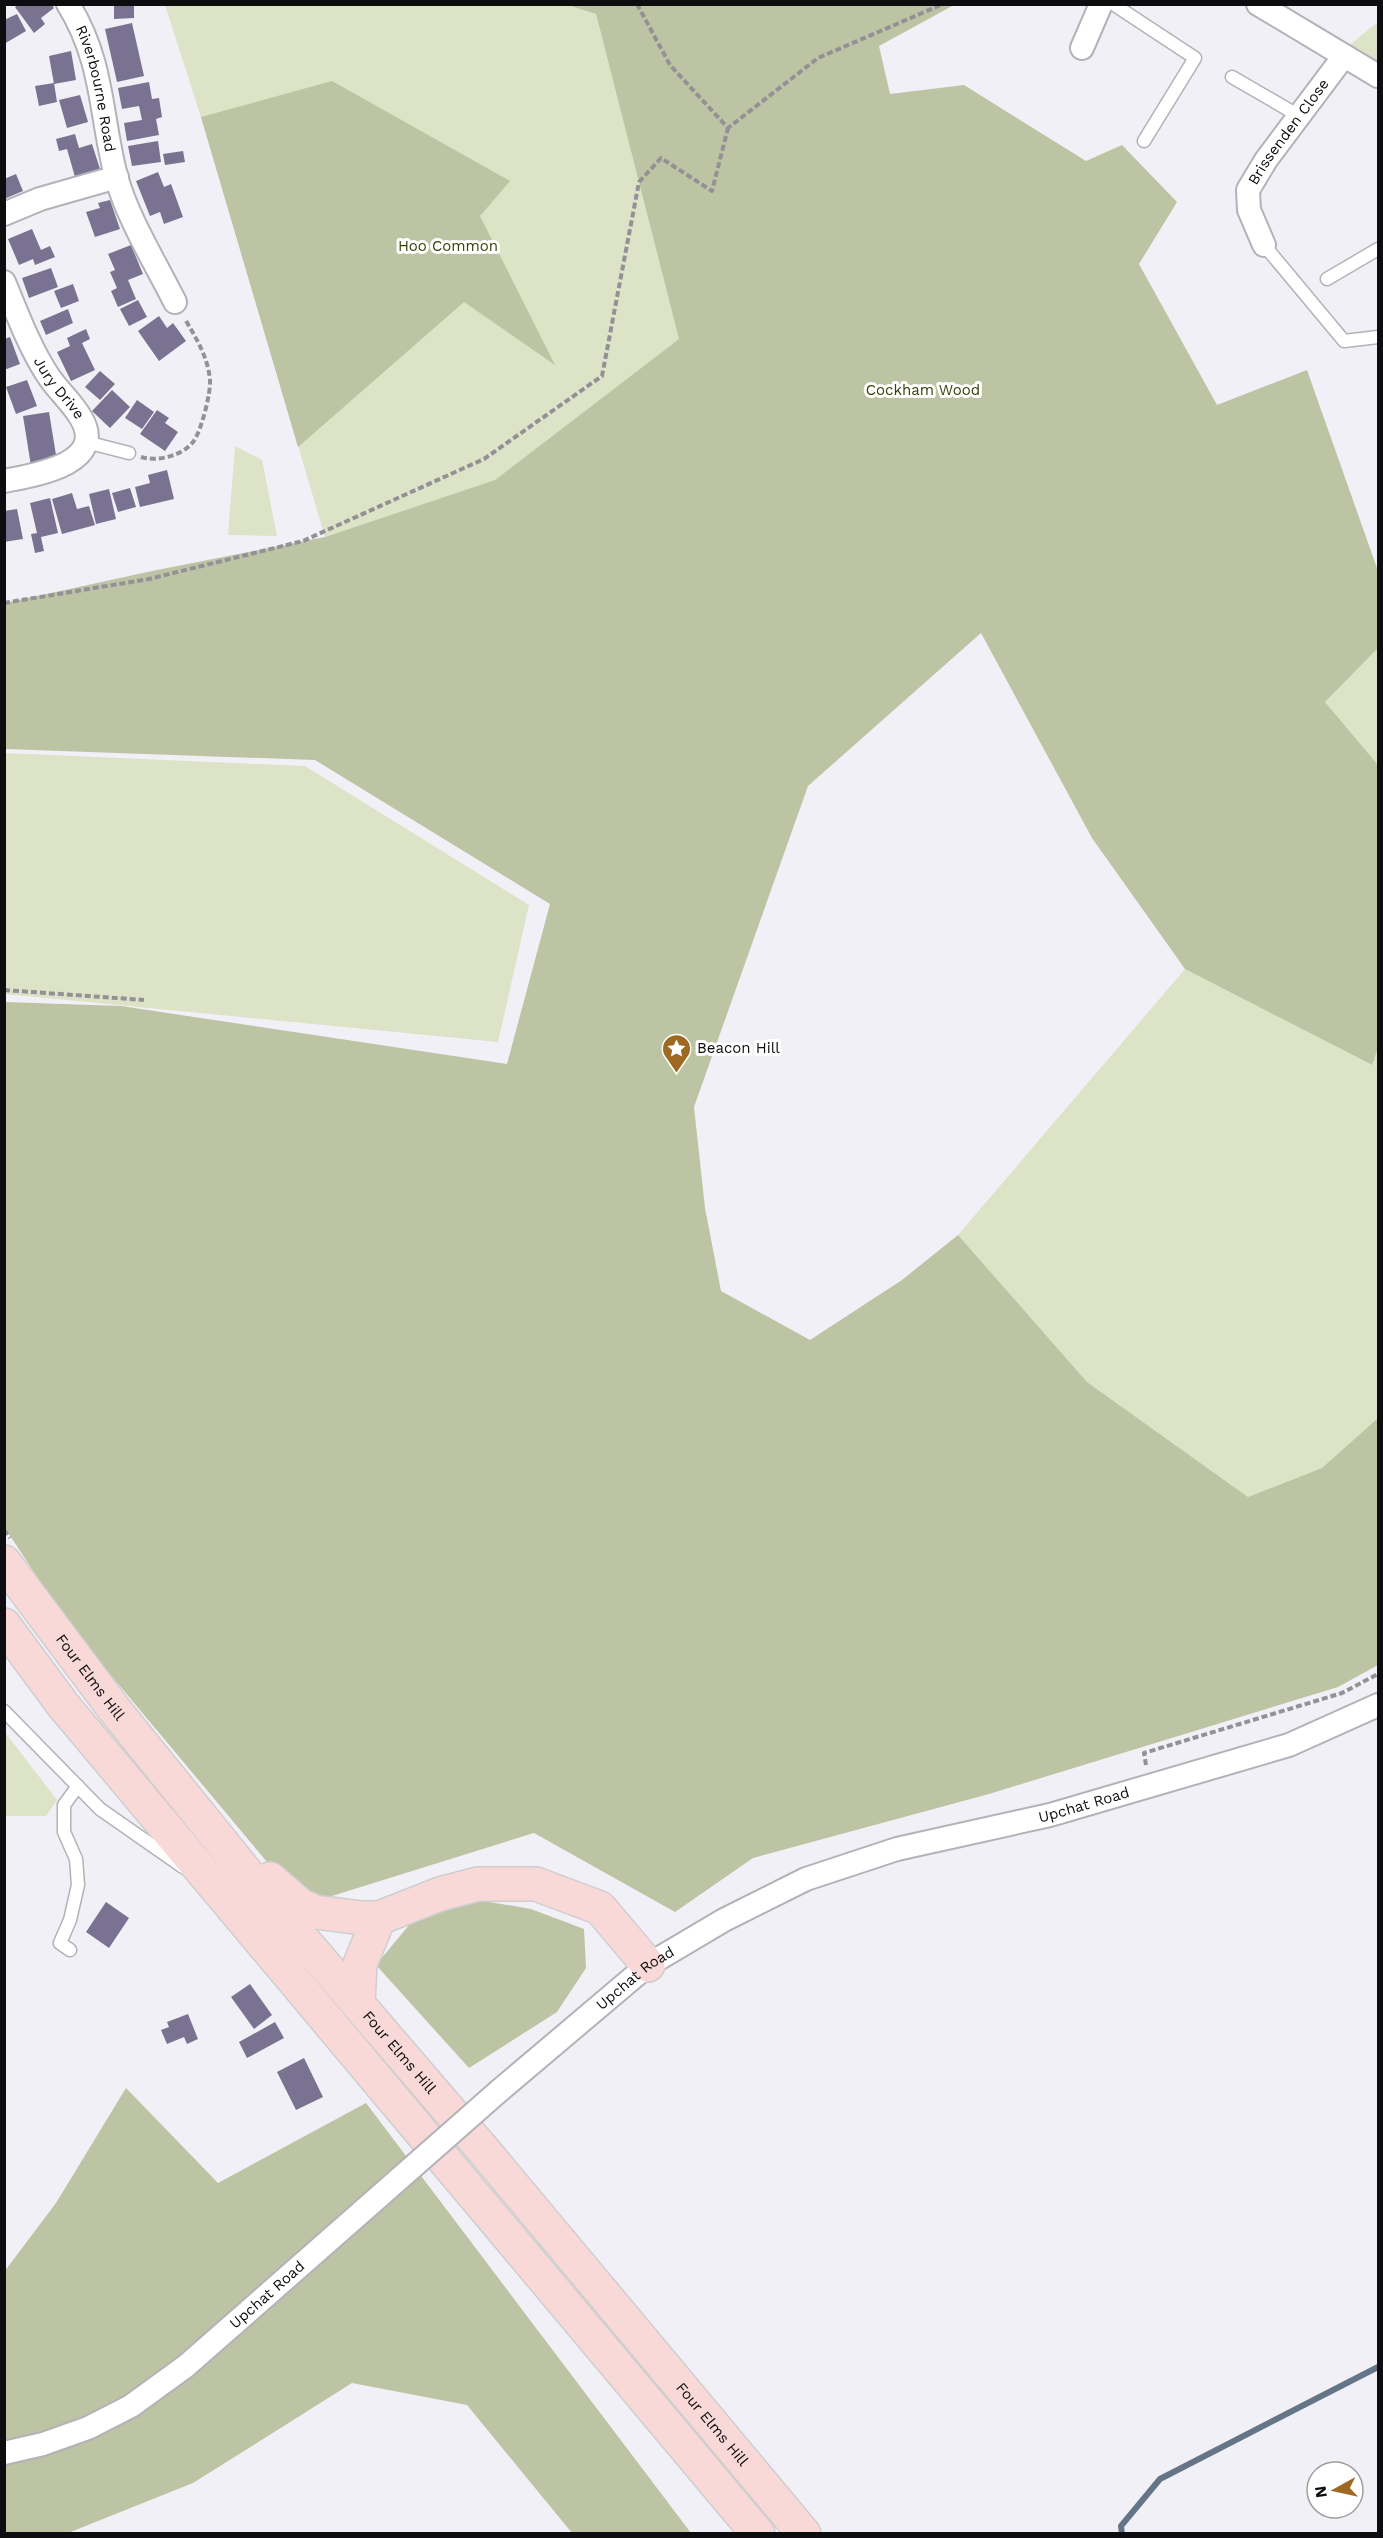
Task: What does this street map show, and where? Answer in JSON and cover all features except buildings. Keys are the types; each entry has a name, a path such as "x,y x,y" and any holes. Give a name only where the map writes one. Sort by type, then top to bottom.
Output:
{"main road":[{"name":"Four Elms Hill","path":"4,1562 73,1656 301,1939 358,2002 804,2534"},
{"path":"4,1625 63,1705 218,1892 758,2534"},
{"path":"213,1832 300,1905 330,1916 379,1918 440,1894 478,1884 536,1884 600,1908 648,1965"},
{"path":"358,2002 360,1964 379,1918"}],"street":[{"name":"Riverbourne Road","path":"68,4 85,35 93,58 117,177 148,249 175,302"},
{"path":"1082,48 1101,4"},
{"path":"1258,4 1378,76"},
{"name":"Brissenden Close","path":"1264,245 1249,210 1248,190 1273,150 1301,117 1344,56"},
{"path":"4,214 40,200 117,177"},
{"name":"Jury Drive","path":"4,282 40,362 55,387 81,417 86,429 86,442"},
{"path":"4,481 65,464 80,454 86,442"},
{"name":"Upchat Road","path":"4,2453 43,2444 88,2428 131,2406 186,2366 499,2091 648,1965 724,1920 806,1879 897,1849 1050,1815 1288,1744 1378,1705"}],"lane":[{"path":"1113,4 1195,58 1144,141"},
{"path":"1232,77 1301,117"},
{"path":"1264,245 1344,342 1378,337"},
{"path":"1327,279 1378,249"},
{"path":"86,442 129,453"},
{"path":"4,1711 100,1809 218,1892"},
{"path":"70,1950 60,1943 70,1920 78,1885 76,1859 64,1833 64,1805 78,1786"}],"path":[{"path":"637,4 670,65 728,128"},
{"path":"4,603 150,579 303,541 484,459 602,376 639,182 661,158 712,191 728,128 818,58 943,4"},
{"path":"129,453 146,458 162,458 185,449 193,442 198,432 210,380 201,347 175,302"},
{"path":"4,990 144,999"},
{"path":"1150,1785 1144,1753 1342,1694 1378,1674"}],"green space":[{"name":"Hoo Common","path":"568,4 596,14 679,339 495,480 325,537 201,117 165,5"},
{"name":"Cockham Wood","path":"568,5 954,5 879,46 890,94 964,85 1086,161 1122,145 1177,202 1139,264 1217,405 1307,370 1378,571 1378,648 1325,702 1378,765 1378,1048 1372,1065 1185,969 1092,838 981,633 808,786 694,1107 705,1208 721,1291 810,1340 902,1280 958,1235 1087,1382 1248,1497 1322,1468 1378,1418 1378,1665 1338,1687 989,1794 753,1858 675,1912 534,1833 303,1905 68,1624 5,1528 5,1002 121,1006 507,1064 550,904 315,760 5,749 5,603 325,537 495,480 679,339 596,14"},
{"path":"1378,22 1378,66 1347,47"},
{"path":"332,81 510,181 480,216 555,365 464,302 298,447 201,117"},
{"path":"235,446 262,460 277,536 228,535"},
{"path":"1378,648 1378,765 1325,702"},
{"path":"5,753 305,766 529,905 498,1042 5,994"},
{"path":"1185,969 1371,1065 1378,1048 1378,1418 1322,1468 1248,1497 1087,1382 958,1235"},
{"path":"4,1731 57,1800 46,1816 5,1816"},
{"path":"478,1900 531,1909 584,1929 586,1968 557,2012 469,2068 376,1965 414,1919"},
{"path":"126,2088 218,2183 366,2103 691,2533 572,2533 467,2405 352,2383 193,2483 68,2533 5,2533 4,2272 56,2203"}],"waterway":[{"path":"1122,2534 1121,2526 1160,2479 1378,2367"}],"place":[{"name":"Beacon Hill","path":"676,1074"}]}
